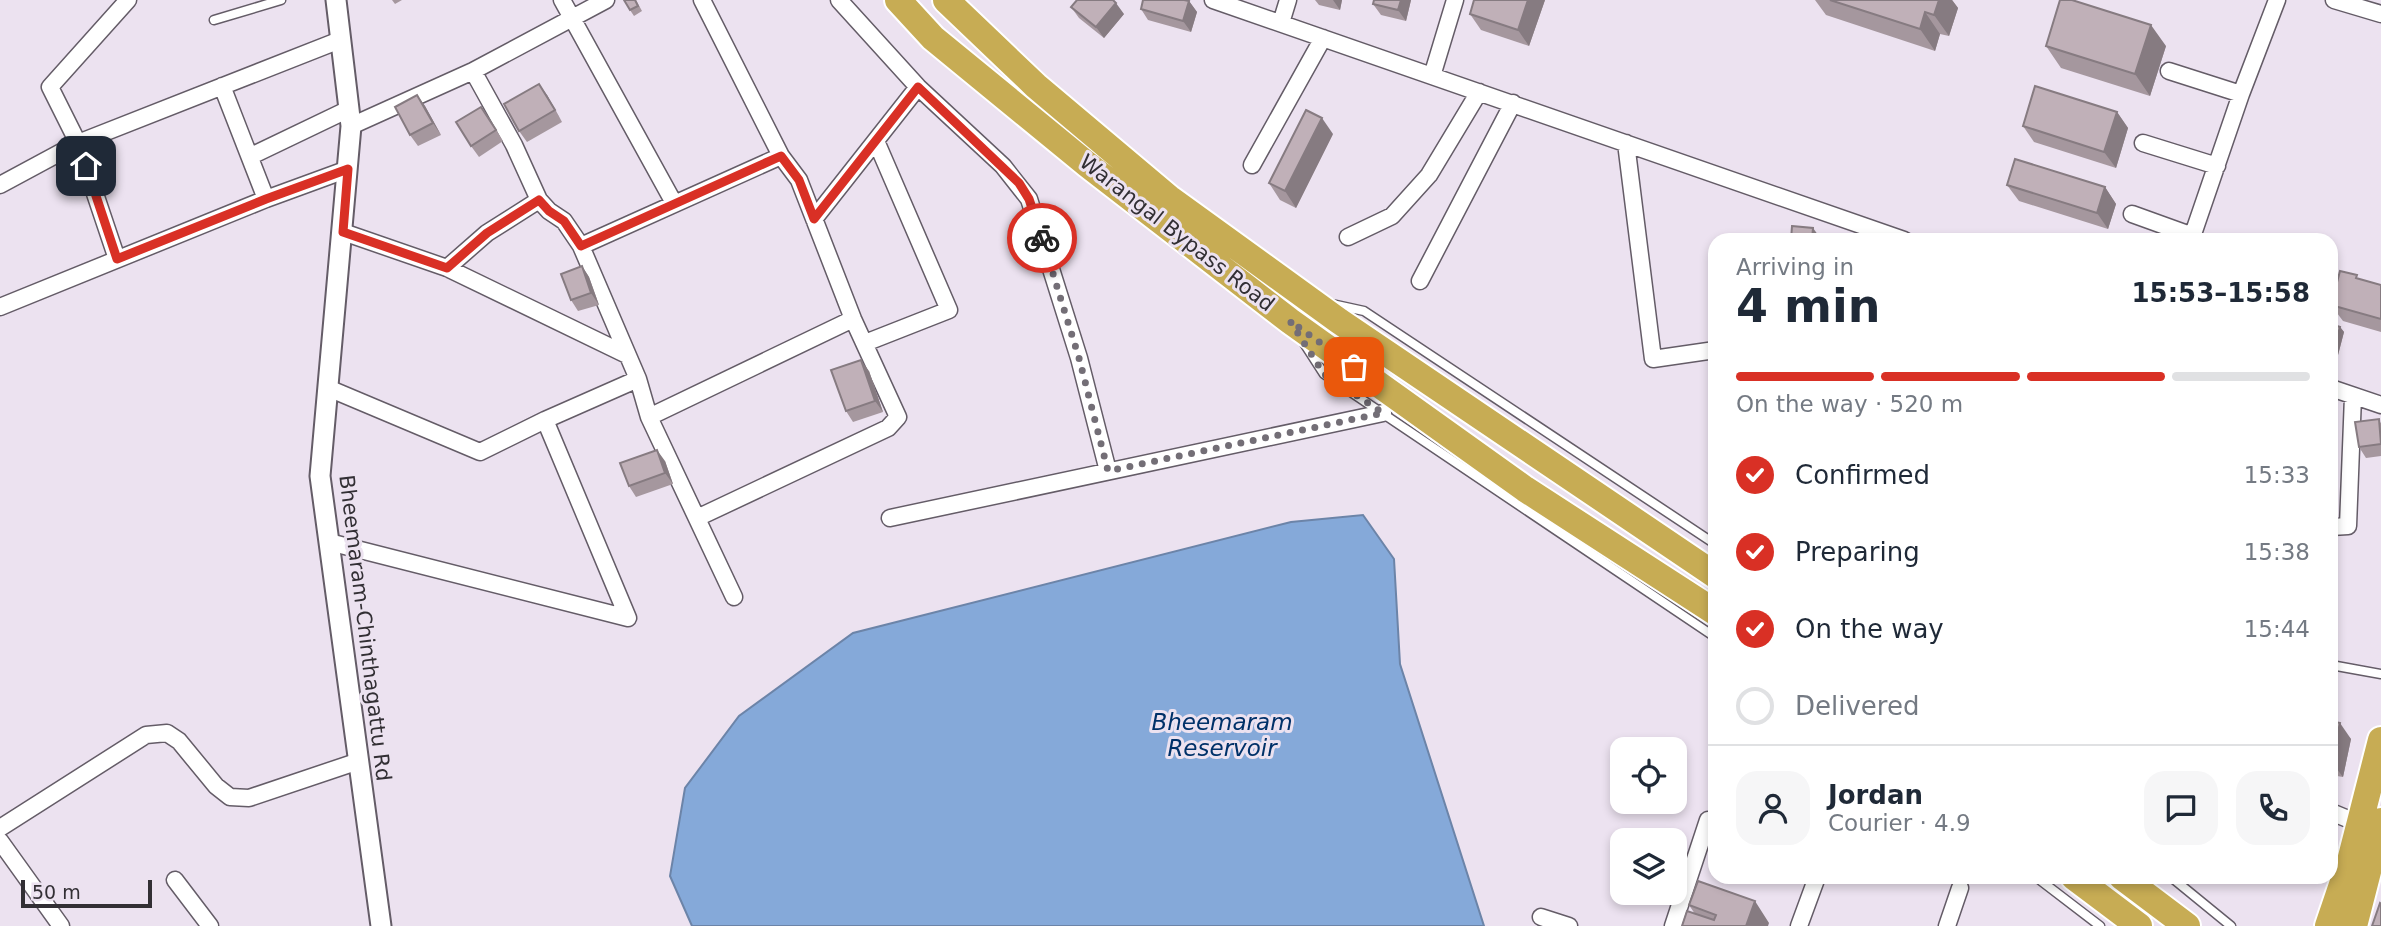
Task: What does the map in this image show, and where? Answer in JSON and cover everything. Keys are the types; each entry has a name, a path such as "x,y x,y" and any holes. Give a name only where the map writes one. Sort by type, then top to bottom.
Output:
{"highway":[{"name":"Warangal Bypass Road","path":"898,0 933,38 1088,165 1290,321 1525,489 1708,607"},
{"name":"Warangal Bypass Road","path":"946,0 1037,86 1170,198 1306,297 1708,570"},
{"path":"2354,926 2381,740"},
{"path":"2328,926 2371,822"},
{"path":"2083,884 2138,926"},
{"path":"2131,884 2187,926"}],"street":[{"path":"117,259 78,143 50,87 128,0"},
{"name":"Bheemaram-Chinthagattu Rd","path":"335,0 350,118 343,232 320,476 381,926"},
{"path":"562,0 674,203"},
{"path":"251,156 473,71 606,0"},
{"path":"696,518 888,428 898,417 853,319 799,180 781,156 702,0"},
{"path":"839,0 918,87 1003,166 1029,199 1079,358 1108,471"},
{"path":"1213,0 1513,103 1871,233"},
{"path":"1281,23 1288,0"},
{"path":"1432,76 1455,0"},
{"path":"2194,233 2241,94 2277,0"},
{"path":"2334,0 2377,14"},
{"path":"1252,165 1323,38"},
{"path":"0,185 78,143 340,40"},
{"path":"473,71 514,145 539,200 564,221 581,246 638,379 649,417 734,597"},
{"path":"2169,71 2241,94"},
{"path":"222,86 266,199"},
{"path":"814,219 918,87"},
{"path":"1348,237 1392,216 1429,174 1479,92"},
{"path":"1420,281 1513,103"},
{"path":"864,343 949,310 876,141"},
{"path":"1626,143 1653,359 1708,350"},
{"path":"2143,143 2217,166"},
{"path":"581,246 781,156"},
{"path":"0,307 266,199 348,169"},
{"path":"447,268 487,233 539,200"},
{"path":"2132,214 2180,233"},
{"path":"343,232 447,268 627,355"},
{"path":"649,417 853,319"},
{"path":"328,388 480,452 638,379"},
{"path":"2338,391 2381,405"},
{"path":"2338,527 2348,526 2353,396"},
{"path":"890,518 1383,413"},
{"path":"329,542 628,618 545,420"},
{"path":"0,828 146,735 167,733 179,741 216,786 230,797 249,799 359,761"},
{"path":"2338,814 2371,822"},
{"path":"1673,926 1708,820"},
{"path":"0,841 61,926"},
{"path":"175,880 211,926"},
{"path":"1799,926 1814,884"},
{"path":"1947,926 1960,888"},
{"path":"1541,917 1569,926"}],"lane":[{"path":"214,20 281,0"},
{"path":"1306,297 1364,312 1708,539"},
{"path":"1290,321 1324,374 1708,632"},
{"path":"2338,666 2381,674"},
{"path":"2045,884 2100,926"},
{"path":"2180,884 2231,926"}],"water":[{"name":"Bheemaram Reservoir","path":"1363,515 1394,559 1400,664 1484,926 692,926 670,876 685,788 739,716 853,633 1291,522"}],"building":[{"path":"624,0 635,0 638,6 630,10"},
{"path":"1077,0 1113,0 1116,3 1096,27 1071,7"},
{"path":"1143,0 1189,1 1183,21 1141,9"},
{"path":"1374,0 1401,0 1398,10 1373,4"},
{"path":"1474,0 1528,0 1518,30 1470,14"},
{"path":"1830,0 1939,0 1934,15 1925,12 1920,29"},
{"path":"2060,0 2072,0 2151,25 2135,74 2046,46"},
{"path":"539,84 555,110 519,131 504,104"},
{"path":"2035,86 2117,112 2104,152 2023,126"},
{"path":"417,95 433,123 410,135 395,107"},
{"path":"481,107 496,130 471,146 456,122"},
{"path":"1306,110 1322,118 1285,191 1269,183"},
{"path":"2015,159 2105,187 2097,213 2007,185"},
{"path":"1792,226 1813,228 1813,233 1792,233"},
{"path":"582,266 591,293 571,300 561,274"},
{"path":"2340,271 2381,285 2381,319 2338,307"},
{"path":"861,360 875,401 846,411 831,370"},
{"path":"2379,419 2381,444 2359,447 2355,422"},
{"path":"657,450 665,473 629,486 620,463"},
{"path":"1698,881 1755,901 1746,926 1682,926 1687,911 1714,920 1716,915 1689,905"},
{"path":"2380,903 2381,926 2372,926"}],"way so far":[{"path":"1042,238 1079,358 1108,471 1383,413 1324,374 1290,321 1354,367"}],"route":[{"path":"86,166 117,259 348,169 343,232 447,268 487,233 539,200 571,228 581,246 781,156 799,180 814,219 918,87 1019,183 1029,199 1042,238"}]}
